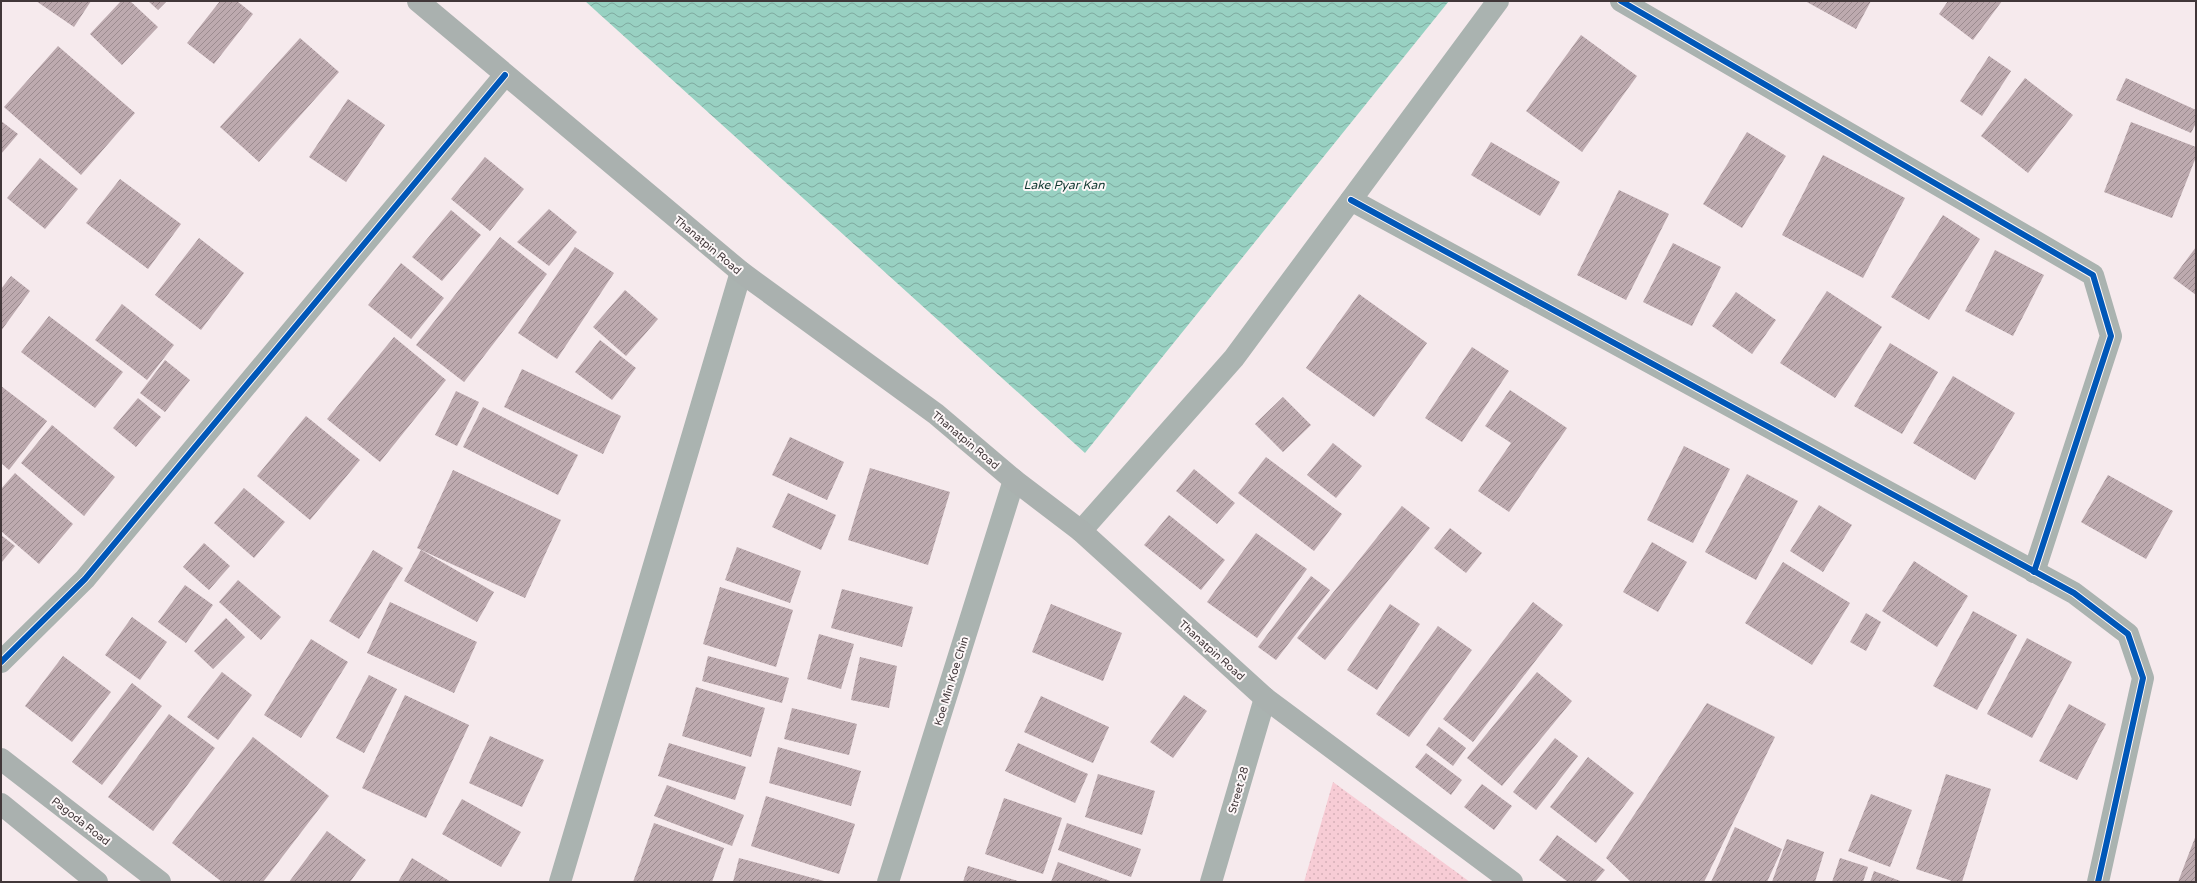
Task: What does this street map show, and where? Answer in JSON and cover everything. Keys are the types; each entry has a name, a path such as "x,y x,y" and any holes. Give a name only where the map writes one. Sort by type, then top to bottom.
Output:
{"main road":[{"name":"Thanatpin Road","path":"418,1 741,272 936,414 1014,480 1081,531 1265,698 1512,882"},
{"name":"Pagoda Road","path":"1,760 160,882"},
{"path":"1,804 96,882"}],"street":[{"path":"1081,531 1234,358 1498,1"},
{"path":"1621,1 2093,275 2111,336 2034,572"},
{"path":"1,662 85,579 505,75"},
{"path":"1350,200 2074,593 2128,634 2143,678 2098,882"},
{"path":"560,882 741,272"},
{"name":"Koe Min Koe Chin","path":"888,882 1014,480"},
{"name":"Street 28","path":"1211,882 1265,698"}],"shaded area":[{"path":"1333,782 1470,882 1304,882"}],"water":[{"name":"Lake Pyar Kan","path":"585,1 1449,1 1085,453"}],"building":[{"path":"36,1 91,1 74,27"},
{"path":"121,1 130,1 158,27 122,65 90,34"},
{"path":"148,1 167,1 158,10"},
{"path":"220,1 237,1 253,14 214,64 187,43"},
{"path":"1805,1 1871,1 1856,29"},
{"path":"1948,1 2002,1 1973,40 1939,14"},
{"path":"1581,35 1637,76 1582,152 1526,111"},
{"path":"300,38 339,72 259,162 220,127"},
{"path":"58,46 135,113 81,175 4,107"},
{"path":"1989,56 2011,71 1982,116 1960,101"},
{"path":"2025,78 2073,115 2028,173 1981,136"},
{"path":"2126,78 2196,110 2196,123 2191,133 2116,100"},
{"path":"348,99 385,125 346,182 309,157"},
{"path":"1,121 18,134 1,154"},
{"path":"2131,122 2196,147 2196,157 2172,218 2104,192"},
{"path":"1747,132 1786,156 1742,228 1703,204"},
{"path":"1491,142 1560,182 1540,216 1471,175"},
{"path":"1823,155 1905,198 1863,278 1782,235"},
{"path":"485,157 524,189 490,231 451,199"},
{"path":"40,158 78,189 45,229 7,198"},
{"path":"120,179 181,224 148,269 86,223"},
{"path":"1619,190 1669,214 1626,300 1577,275"},
{"path":"549,209 577,232 549,266 517,242"},
{"path":"451,210 481,235 442,281 412,257"},
{"path":"1943,215 1980,239 1929,320 1891,297"},
{"path":"500,237 547,274 464,382 416,345"},
{"path":"199,238 244,273 201,330 155,295"},
{"path":"1673,243 1721,267 1692,326 1643,302"},
{"path":"575,247 614,273 557,359 518,333"},
{"path":"2196,247 2196,295 2173,278"},
{"path":"1995,250 2044,275 2013,336 1965,311"},
{"path":"401,263 444,298 411,339 368,305"},
{"path":"11,276 30,291 1,331 1,289"},
{"path":"625,290 658,319 626,356 593,327"},
{"path":"1827,291 1882,327 1835,398 1780,363"},
{"path":"1736,292 1776,320 1752,354 1712,326"},
{"path":"1359,294 1427,343 1374,417 1306,368"},
{"path":"122,304 174,345 147,380 95,340"},
{"path":"49,316 123,372 95,408 21,352"},
{"path":"394,337 446,380 380,462 327,419"},
{"path":"600,340 636,368 612,400 575,372"},
{"path":"1890,343 1938,372 1902,434 1854,406"},
{"path":"1472,347 1509,371 1462,442 1425,418"},
{"path":"165,360 190,380 165,412 140,393"},
{"path":"522,369 621,416 603,454 504,407"},
{"path":"1953,376 2015,413 1975,480 1913,443"},
{"path":"1,386 47,421 9,470 1,463"},
{"path":"1510,390 1567,428 1509,512 1478,491 1511,443 1485,426"},
{"path":"456,391 479,402 457,446 435,435"},
{"path":"1283,397 1311,425 1283,452 1255,424"},
{"path":"138,398 161,417 136,447 113,428"},
{"path":"483,407 578,455 558,495 463,447"},
{"path":"306,416 360,460 310,520 257,476"},
{"path":"52,425 115,477 84,516 21,463"},
{"path":"790,437 844,462 827,500 772,475"},
{"path":"1333,443 1362,466 1336,498 1307,475"},
{"path":"1684,446 1730,469 1693,543 1647,520"},
{"path":"1266,457 1342,514 1314,551 1238,493"},
{"path":"870,468 950,492 928,565 848,540"},
{"path":"1194,469 1235,503 1217,524 1176,491"},
{"path":"453,470 561,520 525,598 417,548"},
{"path":"15,473 73,524 39,564 1,531 1,489"},
{"path":"1747,474 1798,501 1756,580 1705,552"},
{"path":"2108,475 2173,511 2146,559 2081,522"},
{"path":"244,488 285,522 254,558 214,523"},
{"path":"788,493 836,515 821,550 772,527"},
{"path":"1819,505 1852,525 1823,572 1790,551"},
{"path":"1402,506 1430,528 1325,660 1297,638"},
{"path":"1169,515 1225,560 1201,590 1144,545"},
{"path":"1450,528 1482,553 1466,573 1434,548"},
{"path":"1256,533 1307,569 1257,638 1207,602"},
{"path":"1,535 15,546 1,563"},
{"path":"1652,542 1687,562 1658,612 1623,592"},
{"path":"204,543 230,566 209,590 183,567"},
{"path":"737,547 801,571 790,603 725,580"},
{"path":"373,550 403,568 359,639 329,621"},
{"path":"421,550 494,592 477,622 404,581"},
{"path":"1914,561 1968,596 1937,647 1882,611"},
{"path":"1783,562 1850,603 1812,665 1745,623"},
{"path":"1311,576 1330,590 1276,660 1258,647"},
{"path":"238,580 281,617 261,640 219,602"},
{"path":"185,585 213,605 186,643 158,622"},
{"path":"720,587 793,610 776,667 703,644"},
{"path":"842,589 913,607 902,647 831,628"},
{"path":"390,602 477,642 454,693 367,653"},
{"path":"1533,602 1563,625 1473,742 1443,719"},
{"path":"1051,604 1122,633 1103,681 1032,652"},
{"path":"1390,604 1420,624 1377,690 1347,670"},
{"path":"1973,611 2017,635 1977,710 1933,686"},
{"path":"1866,613 1881,622 1866,651 1850,642"},
{"path":"132,617 167,642 140,680 105,655"},
{"path":"226,618 245,637 213,669 194,651"},
{"path":"1438,626 1472,650 1409,737 1376,714"},
{"path":"819,634 854,644 841,689 807,679"},
{"path":"2027,638 2072,662 2032,738 1987,714"},
{"path":"311,639 348,662 301,738 264,715"},
{"path":"63,656 111,692 72,742 25,706"},
{"path":"708,656 789,678 782,703 702,681"},
{"path":"860,657 897,666 889,708 851,700"},
{"path":"222,672 252,695 218,740 187,717"},
{"path":"1537,672 1572,701 1502,786 1467,758"},
{"path":"369,675 397,689 364,753 336,738"},
{"path":"132,683 162,706 102,785 72,762"},
{"path":"696,687 765,708 751,757 682,736"},
{"path":"405,695 469,725 426,818 362,788"},
{"path":"1184,695 1207,711 1173,758 1150,742"},
{"path":"1041,696 1109,727 1093,763 1024,732"},
{"path":"1707,703 1775,737 1704,882 1631,882 1606,858"},
{"path":"2069,704 2106,724 2077,780 2039,761"},
{"path":"792,708 857,724 849,755 784,739"},
{"path":"169,714 215,748 153,831 108,797"},
{"path":"1439,727 1466,748 1453,766 1426,745"},
{"path":"490,736 544,760 522,807 469,783"},
{"path":"253,737 329,796 263,882 222,882 172,843"},
{"path":"1555,738 1578,756 1536,810 1513,792"},
{"path":"669,743 746,767 735,800 658,776"},
{"path":"1018,743 1088,774 1075,803 1005,771"},
{"path":"778,747 861,771 851,806 769,783"},
{"path":"1426,753 1462,780 1451,795 1415,767"},
{"path":"1588,757 1634,793 1596,843 1550,807"},
{"path":"1098,774 1155,791 1142,835 1085,817"},
{"path":"1946,774 1991,789 1962,882 1955,882 1916,869"},
{"path":"1482,784 1512,806 1494,830 1464,807"},
{"path":"667,785 744,815 732,846 654,816"},
{"path":"1871,794 1912,810 1890,867 1848,851"},
{"path":"766,796 855,824 839,874 751,846"},
{"path":"1004,798 1062,818 1043,874 985,854"},
{"path":"462,799 521,832 501,867 442,834"},
{"path":"654,823 724,848 712,882 633,882"},
{"path":"1067,823 1141,849 1131,877 1058,850"},
{"path":"1735,827 1782,849 1767,882 1711,882"},
{"path":"327,831 366,860 350,882 289,882"},
{"path":"1557,835 1605,870 1595,882 1568,882 1539,860"},
{"path":"2196,835 2196,882 2178,882"},
{"path":"1787,839 1824,852 1815,882 1772,882"},
{"path":"412,858 451,882 398,882"},
{"path":"739,858 824,881 733,882"},
{"path":"1840,858 1868,867 1863,882 1832,882"},
{"path":"1058,862 1113,882 1051,882"},
{"path":"968,866 1021,882 963,882"},
{"path":"1874,871 1903,882 1870,882"}],"cycle path":[{"path":"1621,1 2093,275 2111,336 2034,572"},
{"path":"1,662 85,579 505,75"},
{"path":"1351,200 2074,593 2128,634 2143,678 2098,882"}]}
